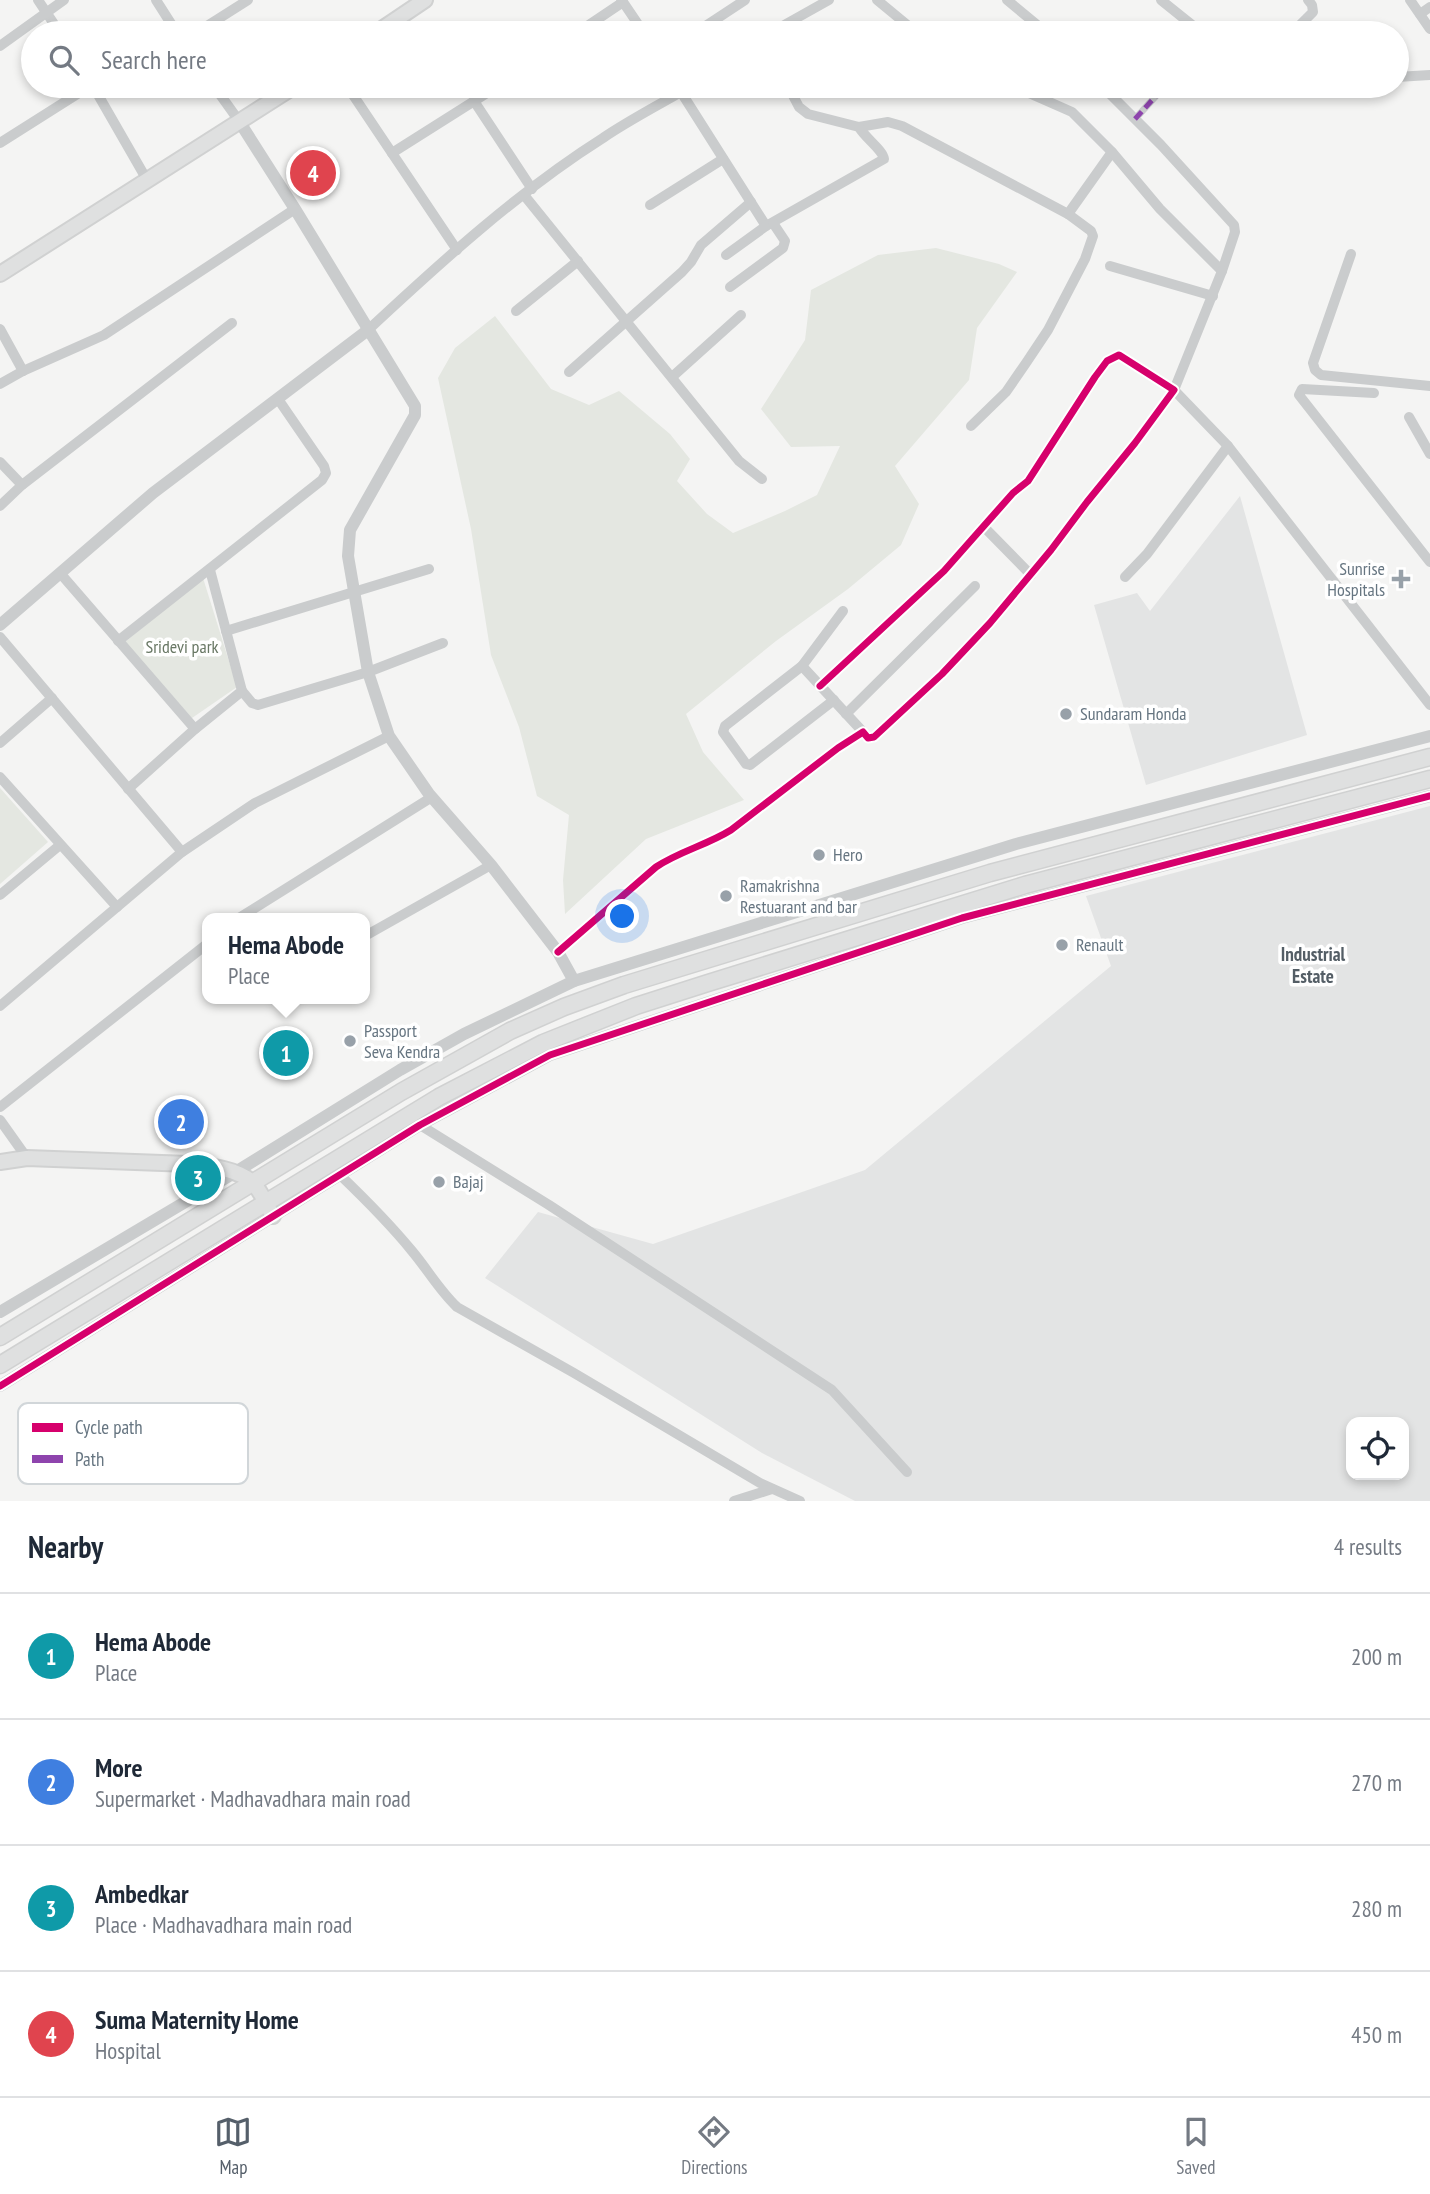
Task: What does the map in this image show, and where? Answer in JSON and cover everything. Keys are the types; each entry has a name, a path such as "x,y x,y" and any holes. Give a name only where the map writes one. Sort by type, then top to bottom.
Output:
{"main road":[{"path":"394,21 425,0"},
{"path":"0,272 276,98"},
{"path":"0,1337 401,1092 510,1031 564,1007 624,985 1001,870 1430,757"},
{"path":"0,1365 269,1210 474,1078 543,1042 636,1006 1025,885 1430,779"},
{"path":"0,1162 27,1158 213,1167 253,1182 269,1210"}],"street":[{"path":"38,0 52,21"},
{"path":"36,21 64,0"},
{"path":"156,0 169,21"},
{"path":"215,21 248,0"},
{"path":"713,21 745,0"},
{"path":"794,21 829,0"},
{"path":"877,0 902,21"},
{"path":"1007,0 1032,21"},
{"path":"1161,0 1187,21"},
{"path":"1304,21 1313,12 1308,0"},
{"path":"1410,0 1430,29"},
{"path":"594,21 622,1 636,21"},
{"path":"1420,14 1430,7"},
{"path":"0,46 21,31"},
{"path":"1409,76 1430,75"},
{"path":"0,143 73,98"},
{"path":"99,98 147,180"},
{"path":"223,98 295,208 415,406 415,415 350,530 348,555 368,672 389,736 432,797 491,865 558,952 574,981"},
{"path":"355,98 457,250"},
{"path":"392,153 479,98"},
{"path":"0,625 153,493 368,330 457,250 528,192 602,138 665,98"},
{"path":"685,98 751,202 785,241 783,248 730,287"},
{"path":"794,98 799,107 808,114 859,127 888,122 902,126 1068,214 1091,231 1093,236 1089,250 1048,330 1006,392 971,426"},
{"path":"1040,98 1072,112 1112,152 1160,209 1222,271"},
{"path":"802,666 870,739 874,737 942,674 990,623 1031,575 1174,390 1213,296 1235,232 1234,225 1114,98"},
{"path":"1135,118 1154,98"},
{"path":"474,101 528,192 579,261 739,461 762,479"},
{"path":"726,255 770,225 884,159 883,152 867,140 859,127"},
{"path":"1068,214 1112,152"},
{"path":"650,205 723,159"},
{"path":"569,372 682,272 701,246 751,202"},
{"path":"0,384 104,335 295,208"},
{"path":"1351,254 1313,363 1315,369 1321,376 1430,386"},
{"path":"516,311 579,261"},
{"path":"1110,266 1213,296"},
{"path":"672,377 741,315"},
{"path":"0,506 22,485 232,323"},
{"path":"0,328 23,371"},
{"path":"820,686 944,571 1013,493 1028,481 1095,377 1114,356 1119,355 1174,390 1228,446 1430,705"},
{"path":"1374,393 1303,389 1299,395 1430,562"},
{"path":"118,641 322,480 326,473 324,466 278,399"},
{"path":"1409,417 1430,454"},
{"path":"1125,578 1147,554 1228,446"},
{"path":"0,462 22,485"},
{"path":"984,526 1031,575"},
{"path":"226,631 429,569"},
{"path":"209,570 242,691 252,704 258,705 368,672 443,643"},
{"path":"60,573 195,729"},
{"path":"846,714 975,586"},
{"path":"834,700 750,765 746,764 724,736 723,729 802,666 843,611"},
{"path":"0,636 182,852"},
{"path":"128,789 242,691"},
{"path":"0,743 52,698"},
{"path":"558,952 656,867 731,830 863,732"},
{"path":"0,1006 182,852 255,803 389,736"},
{"path":"0,1312 411,1064 464,1034 574,981 1016,844 1430,736"},
{"path":"0,777 117,907"},
{"path":"0,1386 269,1210 340,1175 420,1125 550,1055 949,922 1430,796"},
{"path":"247,913 432,797"},
{"path":"0,895 60,845"},
{"path":"370,933 491,865"},
{"path":"0,1107 202,948"},
{"path":"0,1120 27,1158"},
{"path":"420,1125 549,1205 832,1390 907,1472"},
{"path":"340,1175 414,1253 442,1293 457,1307 772,1489 800,1501"},
{"path":"734,1501 772,1489"}],"shaded area":[{"path":"1240,496 1307,735 1146,785 1094,605 1137,593 1150,611"},
{"path":"1430,806 1430,1501 855,1501 762,1453 485,1278 538,1212 653,1244 865,1170 1111,966 1086,896"}],"green space":[{"path":"936,248 999,264 1017,272 977,328 969,380 895,466 919,504 901,545 686,714 703,752 744,800 646,839 565,914 563,880 569,815 537,796 519,727 491,655 471,529 438,378 455,348 495,316 551,389 589,405 619,391 670,434 690,459 677,481 707,514 733,533 817,495 840,446 791,447 761,409 805,340 811,290 878,255"},
{"name":"Sridevi park","path":"203,578 237,687 192,718 125,642"},
{"path":"0,788 48,842 0,884"}],"marked path":[{"path":"1135,119 1154,98"}],"cycle path":[{"path":"558,952 656,867 731,830 863,732 868,738 874,737 942,674 990,623 1051,550 1174,390 1119,355 1107,361 1028,481 1013,493 944,571 820,686"},
{"path":"0,1386 420,1125 550,1055 962,918 1430,796"}],"place":[{"name":"Suma Maternity Home","path":"313,173"},
{"name":"Sunrise Hospitals","path":"1401,579"},
{"name":"Sundaram Honda","path":"1066,714"},
{"name":"Hero","path":"819,855"},
{"name":"Ramakrishna Restuarant and bar","path":"726,896"},
{"name":"Renault","path":"1062,945"},
{"name":"Passport Seva Kendra","path":"350,1041"},
{"name":"Hema Abode","path":"286,1053"},
{"name":"More","path":"181,1122"},
{"name":"Ambedkar","path":"198,1178"},
{"name":"Bajaj","path":"439,1182"}],"district":[{"name":"Industrial Estate","path":"1313,965"}]}
